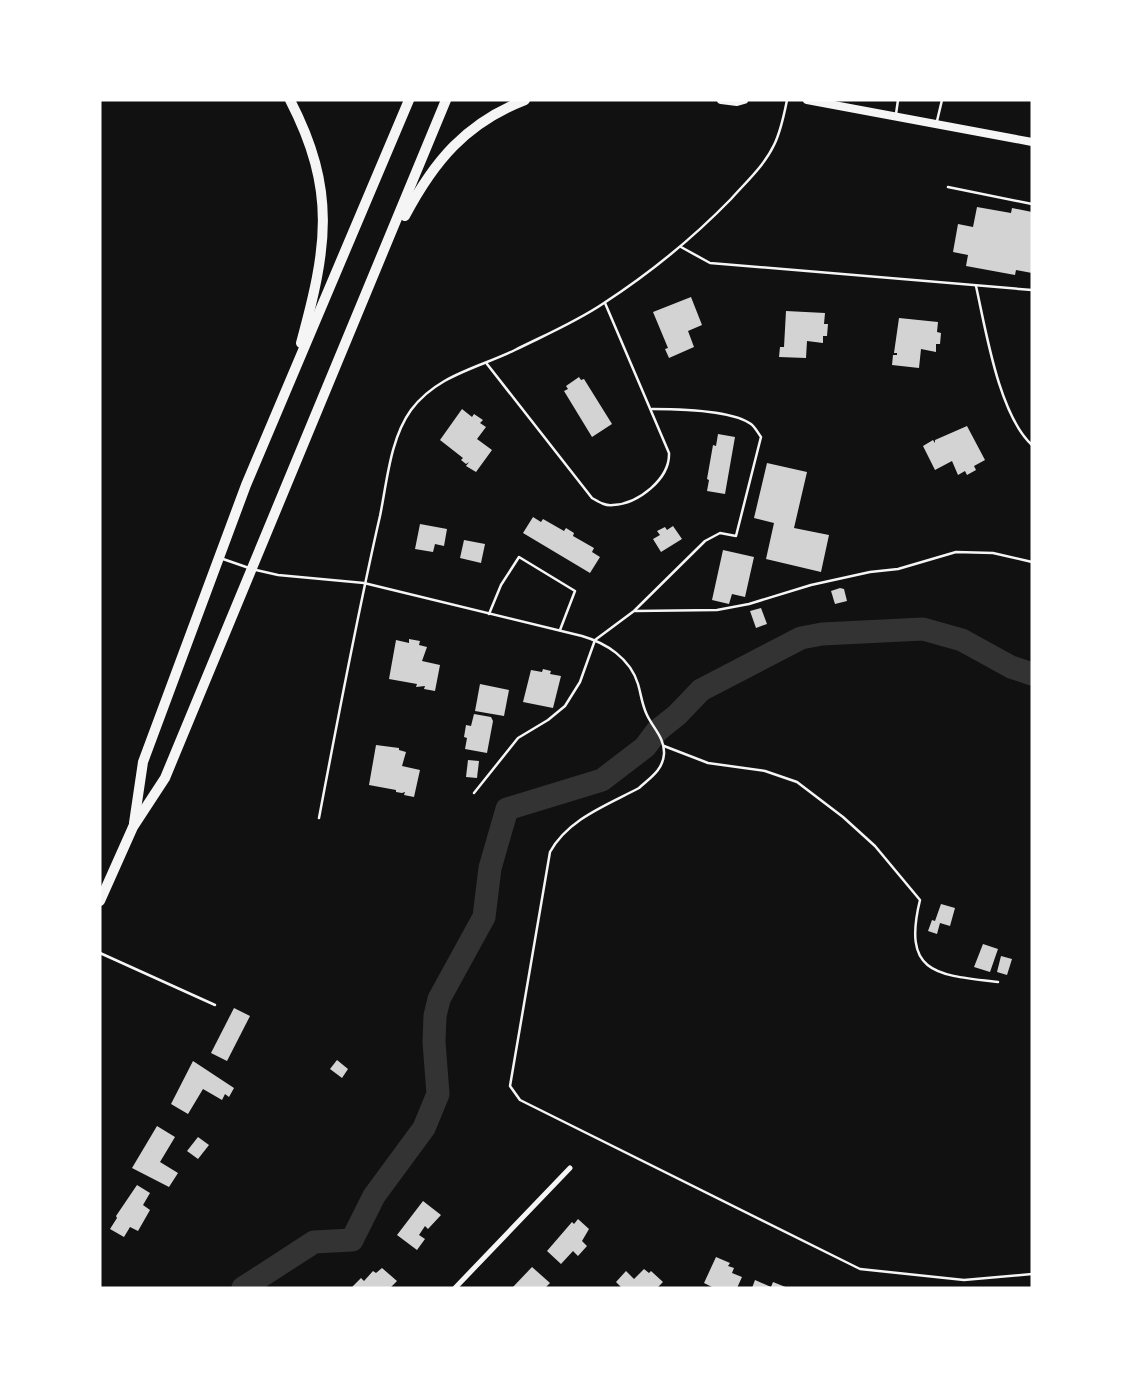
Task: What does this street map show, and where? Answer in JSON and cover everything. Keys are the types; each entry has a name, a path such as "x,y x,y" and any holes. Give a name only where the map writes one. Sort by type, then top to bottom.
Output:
{"highway":[{"path":"290,100 309,141 324,202 319,276 290,382"},
{"path":"133,827 143,762 246,485 409,100"},
{"path":"100,901 133,827 165,778 446,100"},
{"path":"380,263 421,185 440,159 475,127 499,111 525,100"}],"main road":[{"path":"721,100 744,100"},
{"path":"807,100 1032,142"}],"street":[{"path":"455,1288 570,1168"}],"lane":[{"path":"319,818 364,583 395,447 404,422 418,401 436,385 455,374 487,364 605,303 681,247 738,191 770,153 781,130 788,100"},
{"path":"895,117 898,100"},
{"path":"937,125 942,100"},
{"path":"948,187 1032,204"},
{"path":"681,247 709,263 1032,290"},
{"path":"976,286 1009,412 1017,428 1032,445"},
{"path":"487,364 593,498 606,505 622,503 644,492 666,471 669,463 667,445 605,303"},
{"path":"474,793 518,738 565,706 580,682 595,640 634,611 705,541 720,533 736,536 761,437 751,424 730,417 698,410 652,409"},
{"path":"634,611 717,610 749,604 811,585 870,572 898,569 956,552 993,553 1032,562"},
{"path":"219,557 251,569 278,575 364,583 559,630 595,640 611,649 629,666 638,683 647,715 664,746 664,757 658,771 639,788 569,827 557,839 550,852 510,1087 520,1100 860,1269 964,1280 1032,1274"},
{"path":"489,614 501,585 519,557 575,591 559,630"},
{"path":"664,746 708,763 780,774 812,792 875,846 920,900 916,915 915,947 924,962 942,973 998,982"},
{"path":"100,953 215,1005"}],"building":[{"path":"977,207 1011,213 1012,208 1032,212 1032,273 1016,270 1015,275 966,266 968,255 953,252 958,224 973,227"},
{"path":"691,297 702,325 688,331 694,347 669,358 665,349 668,348 653,312"},
{"path":"786,311 825,313 827,336 823,336 823,343 807,341 806,358 779,357 780,347 784,347"},
{"path":"899,318 938,322 940,344 936,344 936,352 921,349 919,368 892,365 893,355 897,355 894,353"},
{"path":"579,377 584,379 612,424 592,437 564,391 568,389 566,386"},
{"path":"462,409 472,417 474,414 483,420 480,423 486,427 477,439 492,450 476,472 466,466 469,462 466,464 461,460 463,458 440,440"},
{"path":"967,426 985,460 974,466 976,470 967,475 965,471 958,475 952,461 935,470 923,446 933,440 935,443 935,440"},
{"path":"718,434 735,437 725,494 707,491 713,445 716,446"},
{"path":"767,463 807,472 794,528 829,535 821,572 766,559 774,523 754,518"},
{"path":"533,517 541,522 543,519 564,531 566,528 574,533 573,536 594,548 592,552 600,557 590,573 523,533"},
{"path":"420,524 447,529 444,546 435,544 433,552 415,549"},
{"path":"673,526 682,539 661,552 653,539 660,535 657,531"},
{"path":"464,540 485,544 481,563 460,558"},
{"path":"723,550 754,557 745,597 732,594 729,604 712,600"},
{"path":"844,589 847,601 835,604 831,591"},
{"path":"761,608 767,624 756,628 750,611"},
{"path":"409,639 420,641 419,645 427,647 422,661 440,665 435,691 424,689 425,686 416,687 417,684 389,679 396,640 409,643"},
{"path":"543,669 551,671 550,674 561,676 553,708 523,702 531,670 542,672"},
{"path":"480,684 509,690 504,716 475,711"},
{"path":"474,714 491,717 493,721 487,753 465,749 466,725 471,726"},
{"path":"376,745 399,748 406,752 402,766 420,770 414,797 404,795 405,792 369,785"},
{"path":"468,760 479,761 477,778 466,777"},
{"path":"941,904 955,908 950,926 940,923 937,934 928,931"},
{"path":"983,944 998,949 990,972 974,967"},
{"path":"1001,956 1012,959 1007,975 997,972"},
{"path":"234,1008 250,1016 227,1061 211,1053"},
{"path":"337,1060 348,1069 342,1078 330,1069"},
{"path":"193,1061 234,1088 229,1097 225,1094 222,1100 203,1089 188,1114 171,1104"},
{"path":"157,1126 175,1137 160,1162 178,1173 169,1187 132,1168"},
{"path":"198,1137 209,1145 198,1159 187,1151"},
{"path":"137,1185 150,1193 143,1205 150,1210 138,1231 130,1227 124,1237 110,1229"},
{"path":"423,1201 441,1215 428,1229 425,1226 419,1235 425,1239 417,1250 397,1235"},
{"path":"578,1219 589,1229 582,1241 587,1246 578,1256 573,1251 561,1264 547,1251 572,1222 574,1224"},
{"path":"716,1257 730,1263 728,1266 734,1268 732,1273 742,1277 737,1288 714,1288 704,1283"},
{"path":"532,1267 550,1283 545,1288 512,1288"},
{"path":"382,1268 397,1281 391,1287 393,1288 351,1288 361,1278 364,1281 373,1271 376,1273"},
{"path":"644,1269 649,1273 651,1271 663,1282 657,1288 622,1288 616,1282 626,1271 634,1279"},
{"path":"755,1280 771,1287 773,1282 788,1288 752,1288"}],"waterway":[{"path":"243,1288 314,1242 352,1240 374,1196 424,1128 438,1094 434,1042 439,999 484,917 490,868 507,809 602,780 645,747 657,731 701,690 801,638 822,634 923,629 962,640 1011,667 1032,674"}]}
